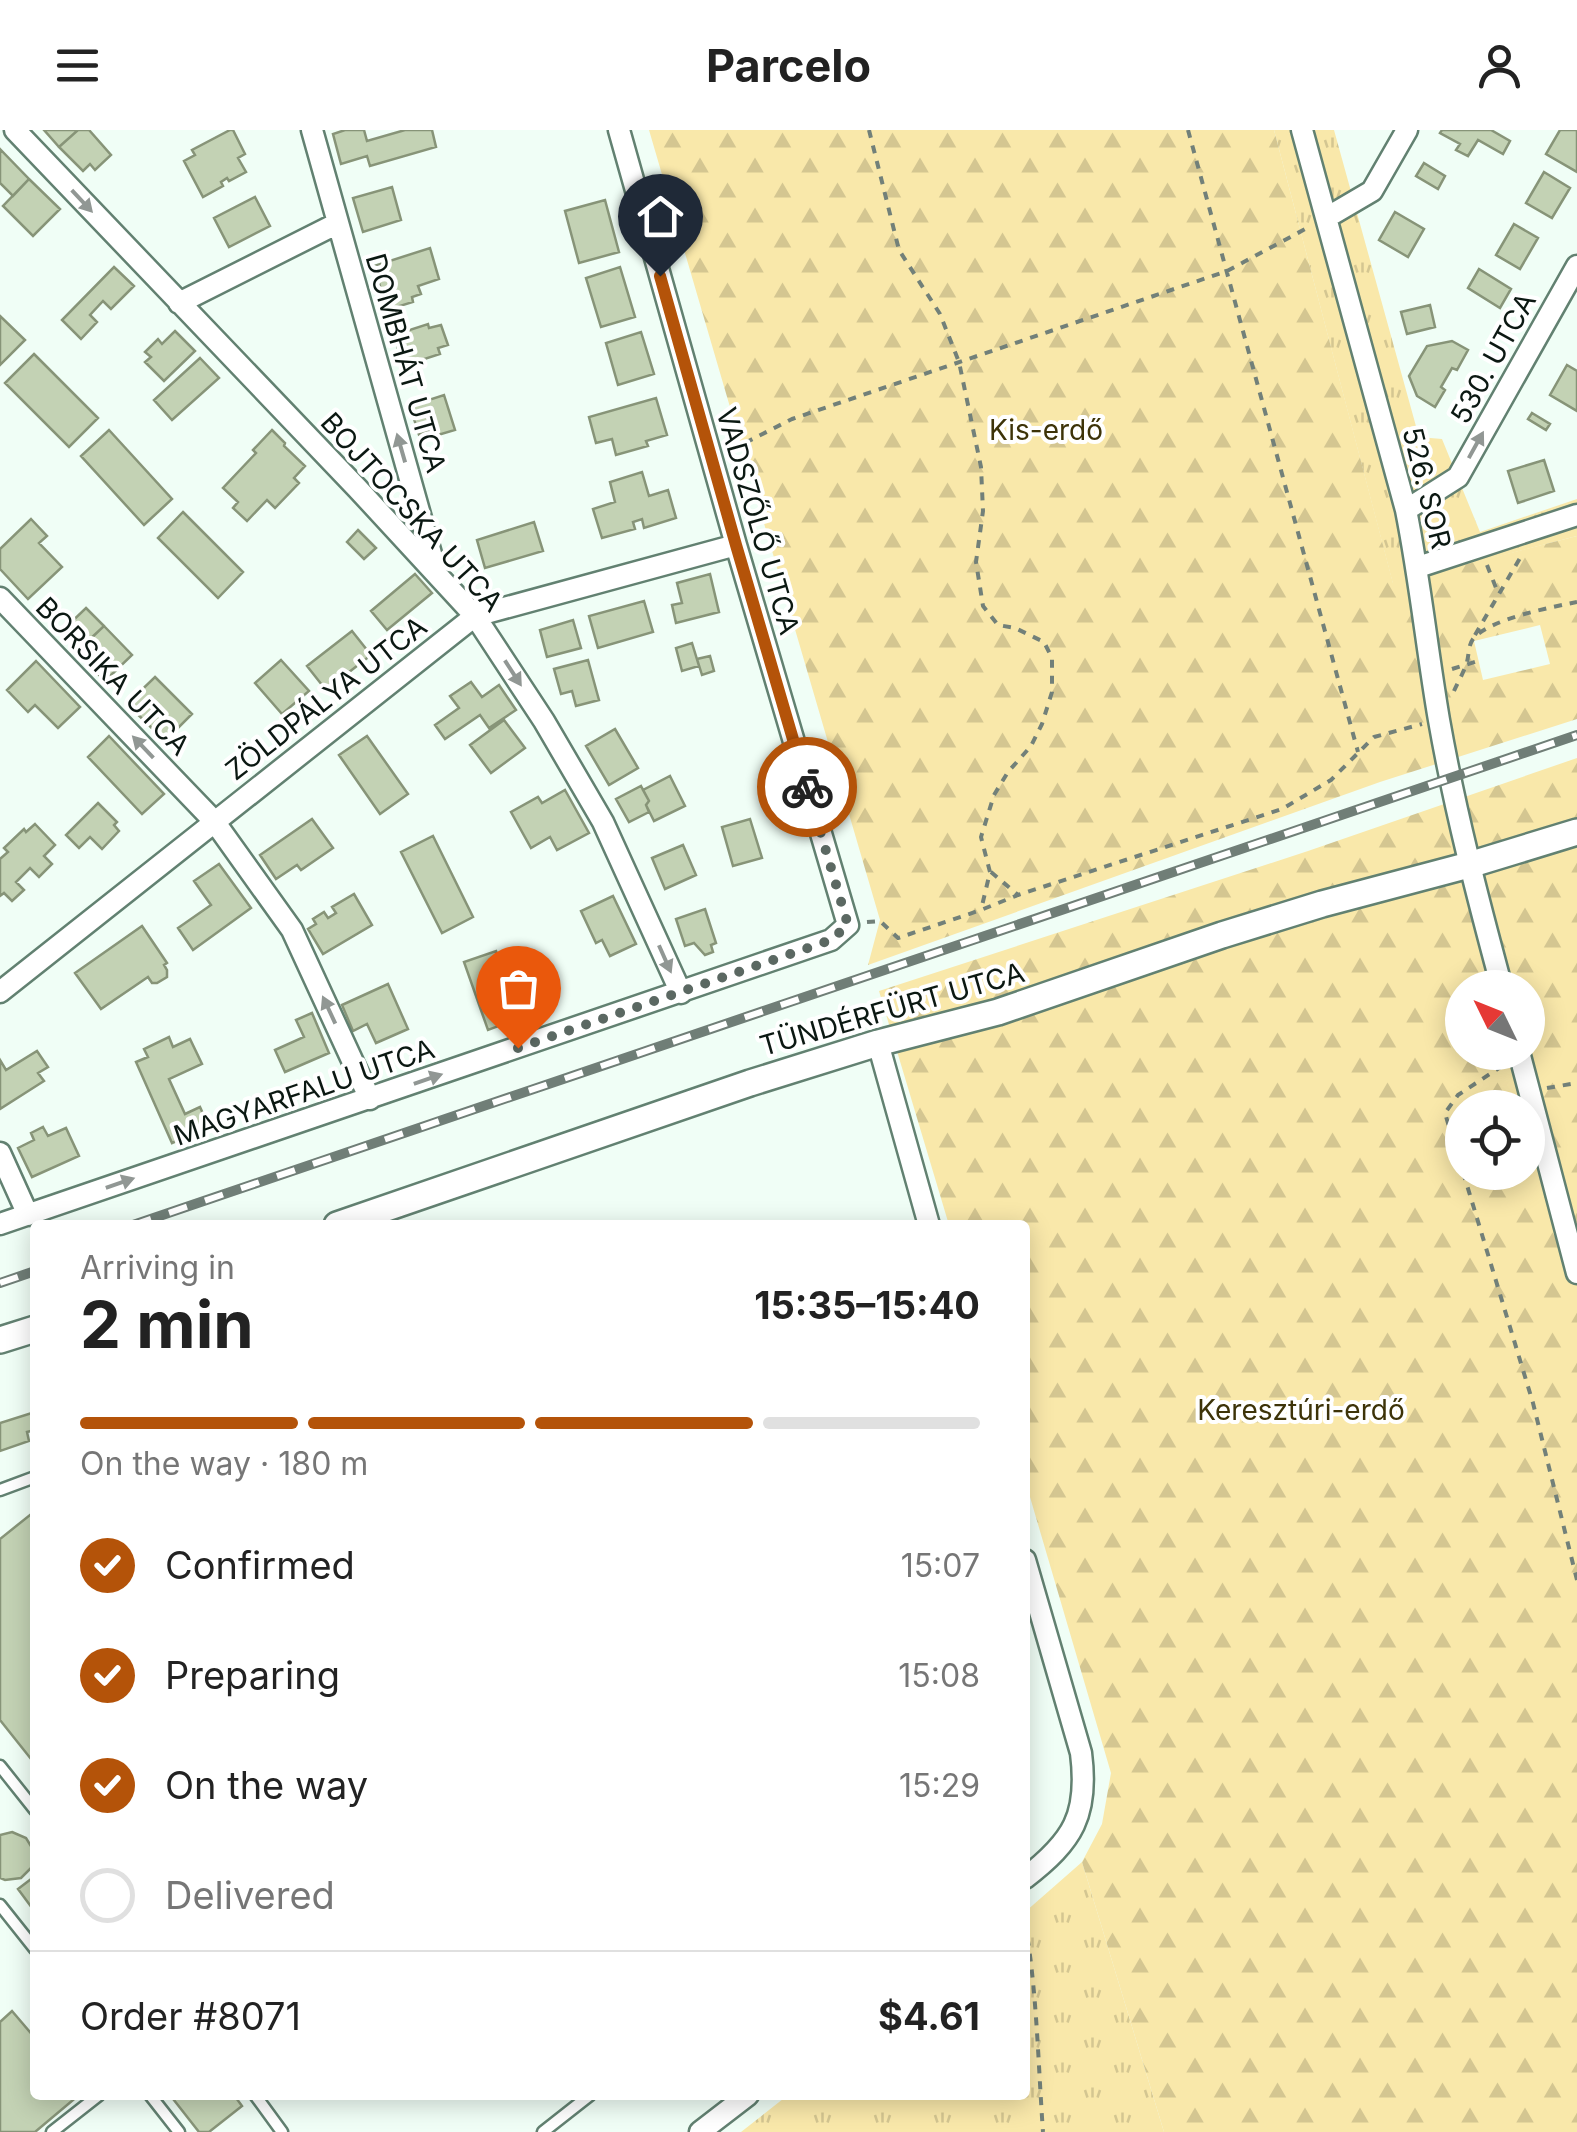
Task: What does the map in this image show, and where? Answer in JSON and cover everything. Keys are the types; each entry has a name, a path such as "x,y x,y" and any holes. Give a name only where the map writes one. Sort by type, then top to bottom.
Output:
{"street":[{"name":"BOJTOCSKA UTCA","path":"15,130 475,616 544,721 603,822 680,993"},
{"name":"DOMBHÁT UTCA","path":"312,130 437,575"},
{"name":"VADSZŐLŐ UTCA","path":"620,130 848,925"},
{"name":"526. SOR","path":"1302,130 1406,510 1418,567 1439,720 1469,865 1497,970"},
{"path":"1326,218 1372,191 1408,130"},
{"path":"179,304 338,222"},
{"name":"530. UTCA","path":"1406,510 1458,476 1577,266"},
{"path":"1418,567 1577,515"},
{"name":"ZÖLDPÁLYA UTCA","path":"0,992 475,616 736,545"},
{"name":"BORSIKA UTCA","path":"0,598 214,821 292,930 370,1099"},
{"name":"TÜNDÉRFÜRT UTCA","path":"350,1220 750,1082 998,1012 1322,904 1577,832"},
{"name":"MAGYARFALU UTCA","path":"0,1224 831,940 848,925"},
{"path":"878,1043 929,1220"},
{"path":"1545,1152 1577,1274"},
{"path":"0,1153 28,1214"},
{"path":"0,1340 30,1331"},
{"path":"1030,1577 1084,1774 1077,1821 1065,1842 1030,1874"},
{"path":"700,2132 742,2100"}],"lane":[{"path":"0,1490 30,1479"},
{"path":"0,1766 30,1804"},
{"path":"0,1905 30,1943"},
{"path":"52,2132 92,2100"},
{"path":"154,2100 179,2132"},
{"path":"259,2100 282,2132"},
{"path":"543,2132 584,2100"}],"path":[{"path":"868,130 898,250 940,314 959,362 981,467 984,510 976,562 983,606 998,625 1015,628 1044,642 1052,658 1052,692 1042,724 1031,746 994,795 981,837 990,872 980,910"},
{"path":"1188,130 1358,752"},
{"path":"712,459 792,419 1227,271 1326,218"},
{"path":"848,925 880,920 898,938 1018,894 1282,809 1331,780 1374,737 1439,720 1473,640 1538,528"},
{"path":"1480,547 1498,593"},
{"path":"1473,640 1490,627 1523,614 1577,602"},
{"path":"1433,674 1478,661"},
{"path":"990,872 1018,894"},
{"path":"1466,1090 1496,1070"},
{"path":"1537,1090 1577,1085"},
{"path":"1468,1190 1533,1403 1577,1580"},
{"path":"1030,1956 1037,2003 1043,2132"}],"green space":[{"name":"Kis-erdő","path":"649,130 1274,130 1393,583 1577,536 1577,719 1380,782 868,965 880,920","holes":["1540,625 1550,664 1483,680 1474,641"]},
{"path":"1274,130 1334,130 1419,437 1442,439 1480,532 1577,499 1577,536 1393,584"},
{"name":"Keresztúri-erdő","path":"1577,758 1577,2132 1164,2132 1082,1862 1102,1824 1111,1773 1030,1497 1030,1220 948,1220 879,991 1308,851"},
{"path":"1082,1862 1164,2132 741,2132 782,2100 1030,2100 1030,1908"}],"building":[{"path":"44,130 78,130 59,147"},
{"path":"78,130 89,130 111,155 95,170 90,164 83,171 59,147"},
{"path":"230,130 245,154 238,158 246,172 229,181 227,178 221,182 223,186 203,197 184,161 195,155 192,150"},
{"path":"364,130 367,141 405,130 432,130 436,147 370,166 367,156 341,164 333,134"},
{"path":"1491,130 1510,141 1503,154 1478,140 1468,156 1456,150 1460,144 1440,133"},
{"path":"1560,130 1577,130 1577,172 1546,154"},
{"path":"0,149 29,179 13,196 0,183"},
{"path":"1424,163 1445,176 1438,189 1416,176"},
{"path":"1544,172 1570,188 1552,218 1526,203"},
{"path":"29,179 60,209 33,236 3,206"},
{"path":"392,187 401,220 363,232 353,198"},
{"path":"255,197 270,226 229,247 214,218"},
{"path":"605,200 619,252 579,263 565,211"},
{"path":"1395,212 1424,229 1408,257 1379,240"},
{"path":"1514,224 1538,238 1520,269 1496,255"},
{"path":"430,248 439,279 418,286 421,294 412,297 413,302 387,310 374,266"},
{"path":"114,267 134,286 111,309 103,301 90,315 97,322 81,339 62,320"},
{"path":"620,267 635,317 601,327 586,278"},
{"path":"1479,269 1511,289 1500,308 1468,288"},
{"path":"1430,305 1435,327 1407,334 1401,312"},
{"path":"0,316 25,340 0,365"},
{"path":"428,324 429,328 441,325 448,345 438,348 440,354 403,366 394,335"},
{"path":"175,331 195,351 164,381 145,362 151,357 145,352 158,339 162,344"},
{"path":"641,332 654,374 618,385 606,343"},
{"path":"1452,341 1468,350 1441,387 1445,390 1435,407 1417,396 1409,376 1427,346"},
{"path":"34,354 98,418 69,447 5,383"},
{"path":"200,358 219,378 172,420 154,400"},
{"path":"1567,365 1577,371 1577,411 1550,395"},
{"path":"444,395 455,430 438,435 436,429 419,435 410,406"},
{"path":"656,398 667,435 646,441 648,446 616,455 612,439 596,443 589,417"},
{"path":"1532,413 1550,424 1546,430 1528,419"},
{"path":"109,430 172,499 144,525 81,456"},
{"path":"272,430 305,466 294,478 299,483 275,508 267,500 247,521 233,508 238,502 223,488"},
{"path":"1544,460 1554,491 1518,503 1508,471"},
{"path":"642,472 649,496 668,490 676,518 644,528 642,519 633,522 635,529 602,538 593,509 615,502 610,482"},
{"path":"183,512 243,572 218,598 158,538"},
{"path":"31,519 47,536 39,543 62,567 28,599 0,569 0,549"},
{"path":"534,522 543,551 485,568 477,540"},
{"path":"358,530 376,548 364,559 347,542"},
{"path":"415,574 432,593 387,630 371,611"},
{"path":"710,574 719,612 676,623 672,605 682,603 677,583"},
{"path":"644,601 653,632 598,648 589,616"},
{"path":"86,608 104,626 81,648 64,629"},
{"path":"573,620 581,648 547,657 540,630"},
{"path":"104,626 132,655 105,681 76,652"},
{"path":"352,631 371,655 326,690 307,666"},
{"path":"692,643 699,666 682,671 676,648"},
{"path":"710,656 714,671 702,675 697,659"},
{"path":"281,660 309,691 282,714 255,683"},
{"path":"588,660 599,700 576,706 572,691 561,694 554,669"},
{"path":"36,661 80,707 58,728 35,705 28,712 7,690"},
{"path":"155,677 192,714 165,741 127,704"},
{"path":"471,682 482,697 499,685 516,710 489,728 480,715 445,739 435,725 459,708 450,696"},
{"path":"504,720 525,748 491,773 470,745"},
{"path":"615,729 638,768 609,785 586,746"},
{"path":"109,736 164,794 142,814 88,757"},
{"path":"367,736 408,794 380,814 339,755"},
{"path":"670,776 685,806 654,821 643,790"},
{"path":"641,786 649,801 649,812 629,822 616,799"},
{"path":"565,790 589,833 557,850 550,837 531,848 511,812 538,797 542,803"},
{"path":"98,803 117,822 114,825 119,831 102,849 90,837 79,848 66,835"},
{"path":"312,819 333,848 301,870 297,865 276,879 260,855"},
{"path":"750,819 762,858 733,866 722,827"},
{"path":"35,824 55,845 44,856 52,864 39,877 30,868 16,882 24,890 12,901 4,893 0,896 0,859 8,852 4,848"},
{"path":"433,836 473,917 442,933 401,852"},
{"path":"683,845 696,875 665,889 652,858"},
{"path":"219,864 251,908 193,950 178,928 211,905 194,881"},
{"path":"354,894 372,925 323,954 308,929 316,924 313,919 324,912 328,918 336,913 332,907"},
{"path":"613,896 636,944 610,956 602,940 596,943 581,911"},
{"path":"705,909 716,943 711,945 713,952 705,955 694,943 685,946 676,919"},
{"path":"142,926 167,963 167,977 152,983 148,977 101,1009 75,973"},
{"path":"496,951 520,1018 488,1030 464,962"},
{"path":"388,984 408,1029 376,1043 367,1024 353,1031 342,1005"},
{"path":"312,1013 329,1053 285,1072 275,1050 304,1037 296,1020"},
{"path":"169,1037 173,1047 190,1039 202,1064 169,1079 185,1114 200,1107 209,1127 172,1143 136,1062 148,1057 144,1049"},
{"path":"37,1051 48,1067 38,1073 44,1081 0,1109 0,1060 6,1070"},
{"path":"43,1127 48,1136 66,1128 79,1156 32,1177 18,1148 34,1140 31,1133"},
{"path":"30,1414 29,1441 0,1451 0,1423"},
{"path":"30,1515 30,1758 0,1720 0,1539"},
{"path":"12,1832 26,1838 30,1844 30,1869 21,1878 0,1878 0,1835"},
{"path":"30,1880 30,1905 18,1889"},
{"path":"12,2011 30,2032 30,2100 73,2100 35,2132 0,2132 0,2022"},
{"path":"174,2100 238,2100 242,2106 209,2132 199,2132"}],"railway":[{"path":"148,1220 1577,735"},
{"path":"0,1283 30,1273"}],"way so far":[{"path":"518,1048 841,934 848,925 807,787"}],"route":[{"path":"660,276 807,787"}]}
